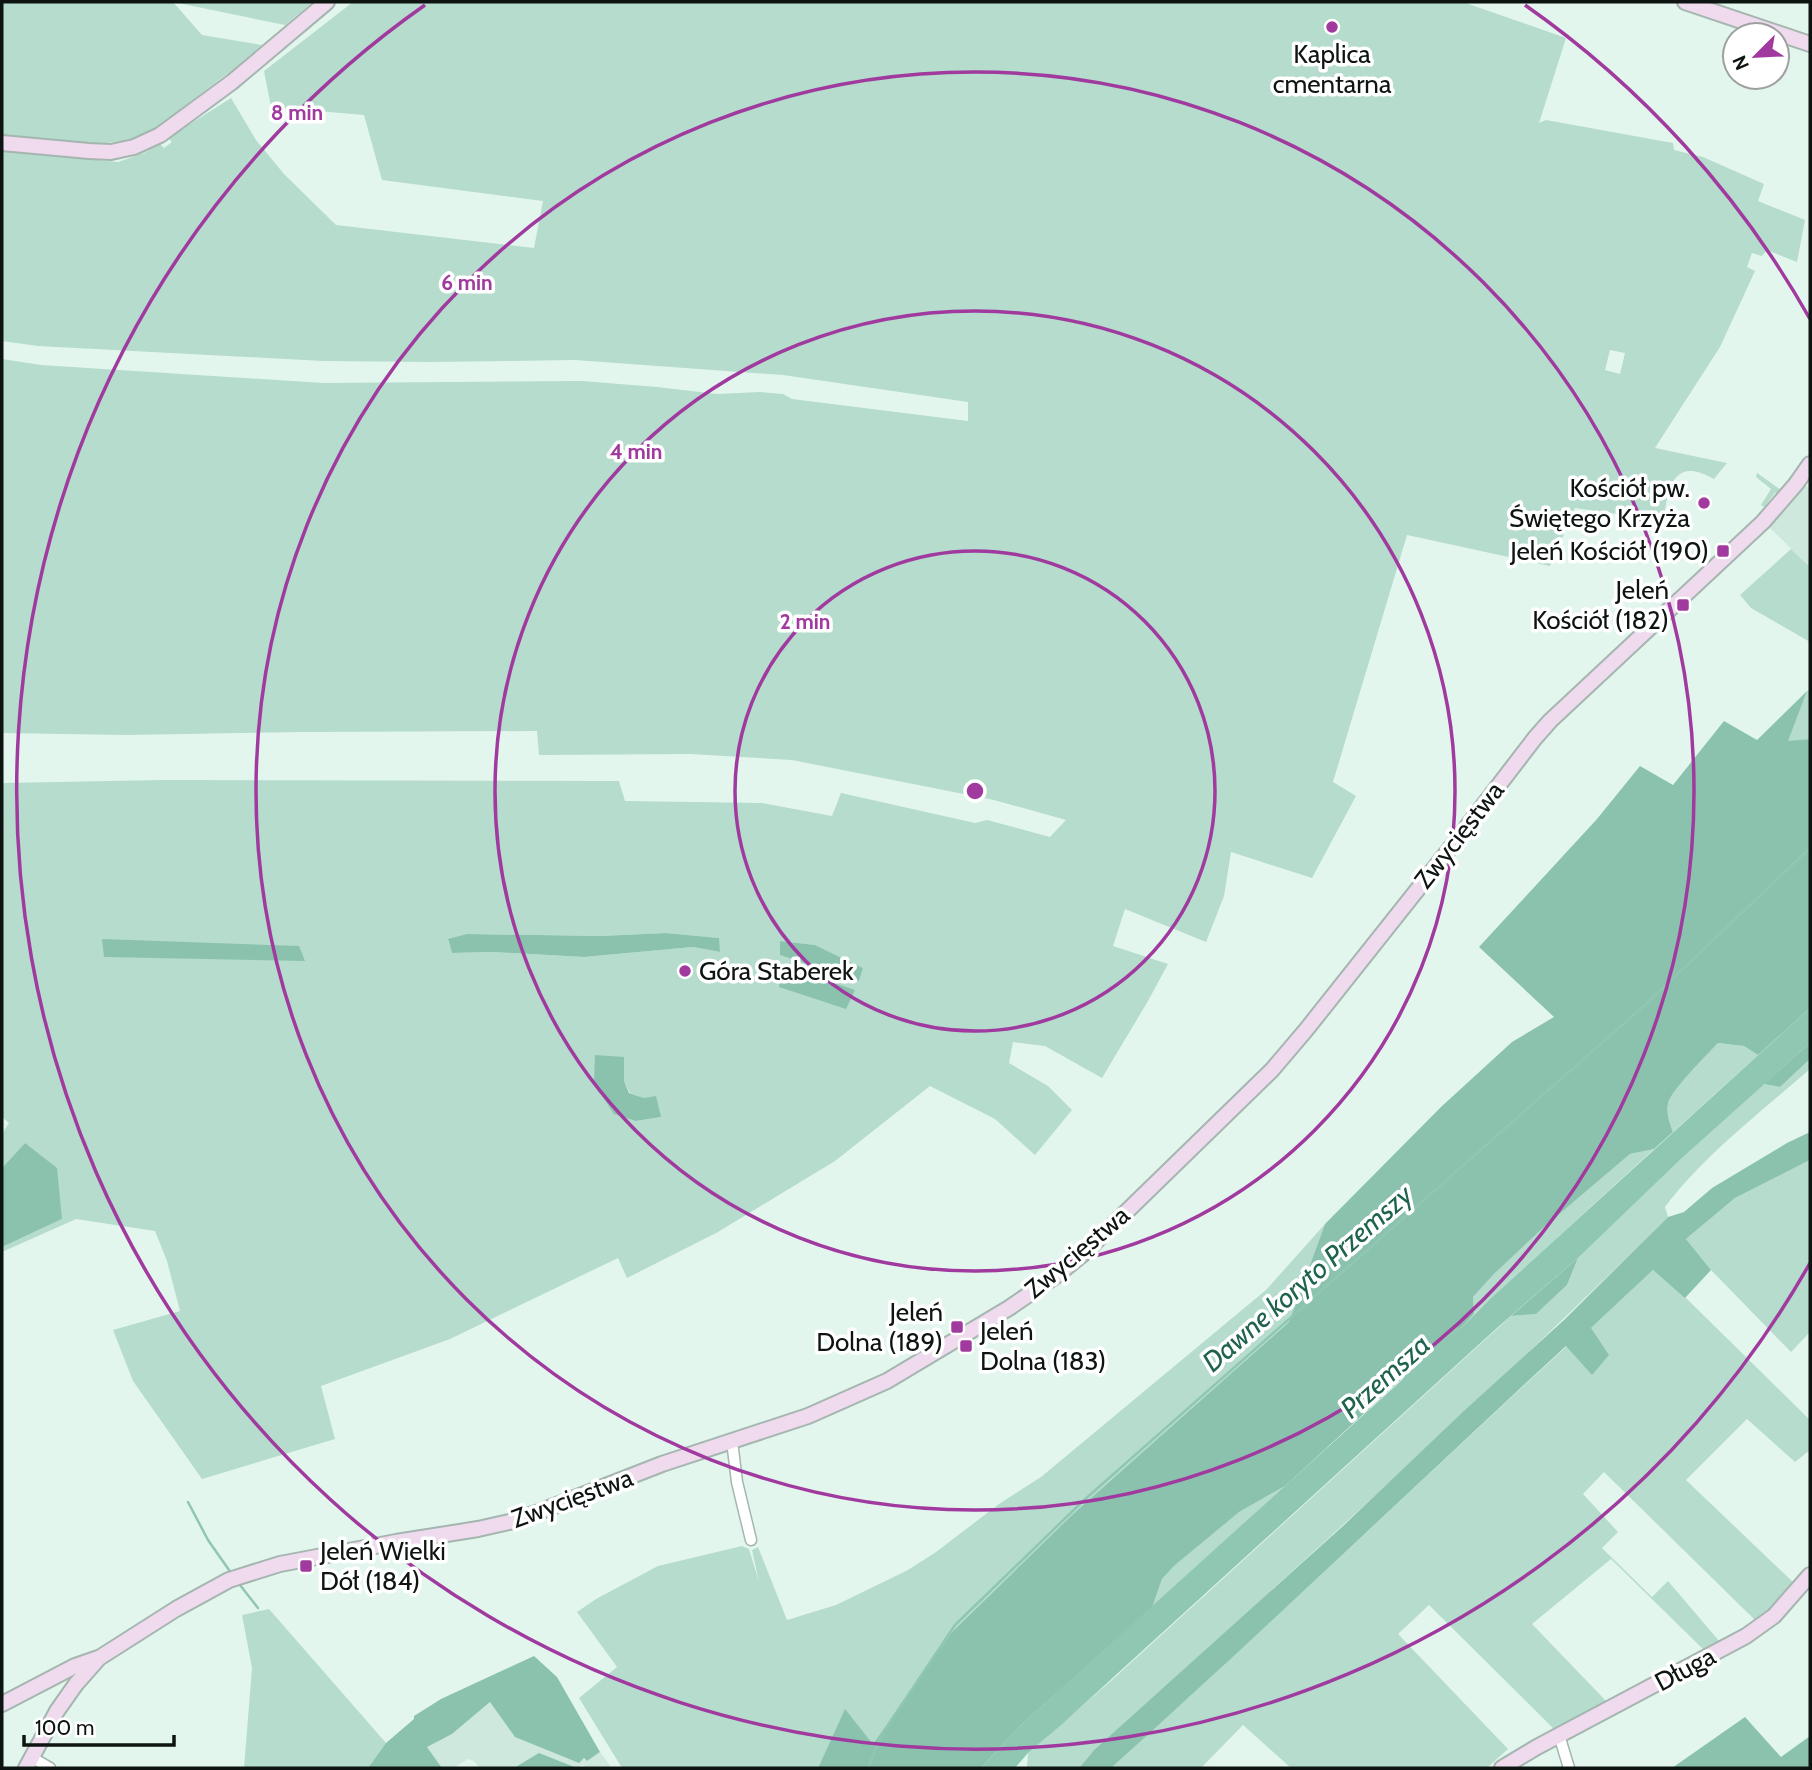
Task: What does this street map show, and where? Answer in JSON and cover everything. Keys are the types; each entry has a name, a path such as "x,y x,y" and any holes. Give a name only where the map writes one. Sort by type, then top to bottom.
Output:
{"street":[{"path":"2,142 89,152 111,152 134,147 160,135 232,82 327,2"},
{"path":"1685,2 1810,44"},
{"name":"Zwycięstwa","path":"28,1763 57,1711 99,1658 229,1580 281,1564 509,1522 662,1464 808,1416 887,1381 1009,1308 1057,1275 1083,1254 1272,1070 1550,721 1763,522 1810,464"},
{"path":"732,1441 737,1482 751,1540"},
{"name":"Długa","path":"1502,1768 1746,1636 1805,1590 1810,1575"},
{"path":"2,1704 75,1667 99,1658"},
{"path":"1559,1735 1569,1768"},
{"path":"28,1763 50,1768"}],"shaded area":[{"path":"2,2 173,2 202,35 262,45 156,128 131,140 89,145 2,136"},
{"path":"173,2 313,2 285,25"},
{"path":"353,2 1463,2 1566,38 1539,123 1546,120 1673,143 1674,150 1703,157 1764,184 1758,201 1805,220 1797,262 1767,250 1762,256 1752,253 1747,267 1755,271 1720,347 1655,448 1727,463 1714,479 1699,472 1679,474 1669,491 1662,528 1624,515 1575,508 1550,566 1407,535 1333,782 1356,796 1312,878 1231,852 1224,896 1206,942 1125,909 1113,946 1168,964 1102,1078 1045,1046 1013,1042 1009,1063 1048,1086 1072,1110 1035,1155 995,1119 930,1086 835,1161 718,1232 627,1278 618,1258 450,1339 321,1386 335,1439 202,1479 133,1381 113,1330 180,1311 167,1261 155,1231 76,1219 2,1252 2,1247 62,1219 25,1143 2,1168 2,1134 9,1123 2,1117 2,783 163,780 619,781 625,801 762,803 832,816 841,793 975,823 987,820 1050,837 1066,820 994,800 792,760 690,754 539,755 537,731 127,735 2,733 2,359 41,365 324,383 582,381 717,394 760,392 783,394 792,399 968,421 968,402 783,375 575,360 323,361 38,346 2,341 2,150 118,162 160,144 164,148 172,142 168,138 231,98 256,140 284,174 336,225 534,248 543,201 382,180 364,115 271,107 264,71","holes":["1610,350 1625,353 1620,374 1605,370","666,933 718,938 720,952 693,947 584,957 492,952 452,953 448,940 467,934 600,936","780,941 815,945 863,968 859,981 781,955","624,1081 630,1093 644,1098 661,1117 636,1121"]},
{"path":"1757,473 1784,492 1775,493 1764,507 1761,505 1771,489 1756,477"},
{"path":"1804,484 1810,489 1810,567 1769,527"},
{"path":"1791,549 1810,567 1810,642 1751,608 1740,595"},
{"path":"1810,690 1810,739 1787,742 1807,691"},
{"path":"1807,691 1788,741 1810,739 1810,1008 1758,1055 1744,1046 1718,1043 1670,1098 1668,1111 1673,1132 1654,1149 1630,1154 1543,1228 1473,1297 1474,1314 1462,1327 1455,1330 1285,1486 1239,1512 1174,1566 1162,1579 1152,1608 1023,1723 981,1768 818,1768 845,1709 873,1744 952,1632 1073,1514 1289,1322 1325,1224 1441,1107 1512,1042 1554,1017 1479,947 1597,819 1640,766 1673,785 1724,721 1757,740"},
{"path":"666,933 719,938 720,952 693,947 584,957 492,952 452,953 448,939 467,934 600,936"},
{"path":"102,939 299,946 305,961 104,957"},
{"path":"780,941 815,945 863,968 859,981 780,955"},
{"path":"782,965 855,990 846,1009 779,987"},
{"path":"1810,1008 1810,1043 1682,1158 1578,1258 1498,1327 1028,1753 1015,1768 981,1768 1023,1723 1406,1374 1455,1330 1462,1327"},
{"path":"1718,1043 1744,1046 1758,1055 1673,1132 1668,1111 1670,1098"},
{"path":"1810,1043 1810,1059 1780,1087 1764,1084"},
{"path":"595,1055 624,1057 624,1081 629,1093 644,1098 656,1096 661,1117 636,1121 614,1114 594,1084"},
{"path":"1810,1059 1810,1069 1734,1135 1680,1188 1665,1207 1668,1217 1598,1286 1384,1487 1094,1750 1079,1768 1027,1768 1028,1753 1113,1679 1511,1316 1536,1314 1567,1285 1578,1258 1682,1158 1764,1084 1780,1087"},
{"path":"1810,1132 1810,1160 1735,1198 1686,1239 1711,1270 1685,1298 1653,1270 1591,1328 1609,1355 1592,1375 1566,1346 1111,1768 1079,1768 1094,1750 1343,1526 1564,1320 1668,1217 1684,1212 1712,1188"},
{"path":"25,1143 57,1168 62,1219 2,1247 2,1168"},
{"path":"1654,1149 1474,1314 1473,1297 1543,1228 1630,1154"},
{"path":"1810,1160 1810,1332 1791,1352 1711,1270 1686,1239 1735,1198"},
{"path":"1325,1224 1289,1322 1073,1514 952,1632 873,1744 845,1710 818,1768 622,1768 579,1698 617,1667 577,1612 658,1566 742,1546 749,1549 759,1582 752,1550 758,1547 787,1620 836,1605 908,1570 1041,1477 1266,1290"},
{"path":"1578,1258 1567,1285 1536,1314 1511,1316"},
{"path":"1653,1270 1686,1298 1810,1420 1810,1450 1795,1462 1747,1419 1686,1480 1795,1584 1757,1622 1604,1472 1583,1494 1618,1532 1602,1548 1652,1597 1668,1581 1720,1642 1706,1652 1611,1559 1532,1624 1607,1702 1554,1729 1429,1605 1398,1634 1508,1749 1487,1768 1291,1768 1243,1725 1201,1768 1111,1768 1567,1346 1593,1375 1590,1329"},
{"path":"1285,1486 1152,1608 1162,1579 1174,1566 1237,1513"},
{"path":"269,1609 386,1743 368,1768 244,1768 252,1668 242,1615"},
{"path":"534,1656 557,1677 600,1752 587,1761 584,1758 579,1763 515,1737 490,1702 452,1734 427,1747 442,1768 368,1768 386,1743 414,1719 414,1716 441,1699"},
{"path":"490,1702 587,1761 600,1752 612,1768 585,1768 583,1765 577,1768 539,1754 514,1768 479,1768 474,1761 468,1759 453,1768 442,1768 427,1747 452,1734"},
{"path":"1745,1717 1781,1757 1810,1736 1810,1768 1672,1768"},
{"path":"539,1753 577,1768 514,1768"}],"waterway":[{"name":"Dawne koryto Przemszy","path":"868,1768 882,1734 955,1625 1083,1501 1646,1004 1810,848"},
{"path":"188,1502 208,1540 229,1570"},
{"path":"240,1585 258,1608"}],"place":[{"name":"Kaplica cmentarna","path":"1332,27"},
{"name":"Kościół pw. Świętego Krzyża","path":"1704,503"},
{"name":"Jeleń Kościół (190)","path":"1723,551"},
{"name":"Jeleń Kościół (182)","path":"1683,605"},
{"name":"Góra Staberek","path":"685,971"},
{"name":"Jeleń Dolna (189)","path":"957,1327"},
{"name":"Jeleń Dolna (183)","path":"966,1346"},
{"name":"Jeleń Wielki Dół (184)","path":"306,1566"}],"water label":[{"name":"Przemsza","path":"1385,1376"}]}
